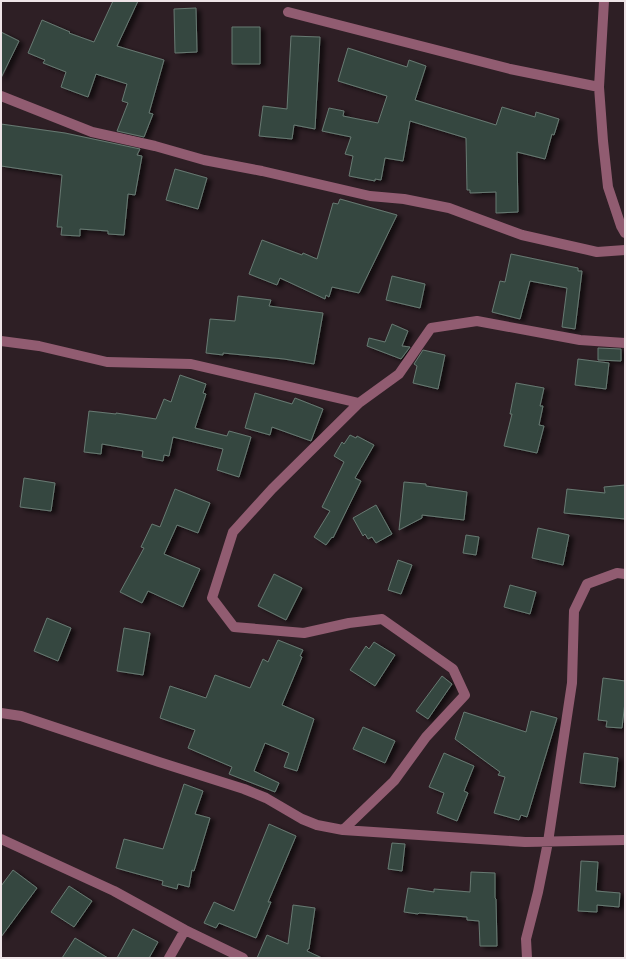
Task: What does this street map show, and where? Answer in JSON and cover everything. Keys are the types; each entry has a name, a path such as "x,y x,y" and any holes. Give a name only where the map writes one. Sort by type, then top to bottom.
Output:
{"street":[{"path":"604,1 599,87 603,141 608,187 621,226 625,233"},
{"path":"288,12 510,70 599,87"},
{"path":"1,96 92,132 155,146 204,160 262,171 370,196 404,199 450,208 522,235 597,252 625,250"},
{"path":"343,830 394,781 426,736 465,695 453,668 382,619 349,623 304,633 234,627 212,598 233,532 272,489 359,403 399,374 431,328 477,321 580,340 625,343"},
{"path":"1,341 39,346 107,362 191,364 359,403"},
{"path":"527,958 527,931 538,892 548,842 572,683 574,611 587,584 617,574 625,574"},
{"path":"1,713 21,716 244,789 266,798 302,819 317,825 343,830 525,842 625,840"},
{"path":"1,839 114,891 185,930 243,958"},
{"path":"169,958 185,930"}],"building":[{"path":"113,1 138,1 117,46 164,60 149,113 153,114 144,137 117,131 128,103 122,101 127,84 96,74 88,97 61,87 66,72 43,63 45,60 28,53 42,20 70,32 69,33 94,42"},
{"path":"196,8 197,52 175,53 174,9"},
{"path":"232,27 260,27 260,64 232,64"},
{"path":"1,32 19,41 1,78"},
{"path":"291,36 320,37 315,129 294,125 292,139 259,136 263,106 287,109"},
{"path":"348,48 407,67 409,60 426,66 415,100 496,125 502,107 535,117 536,112 559,119 554,135 552,134 545,159 517,152 518,212 496,213 496,192 470,193 470,190 467,190 466,138 410,121 403,161 385,158 381,180 375,179 375,181 349,176 353,156 345,154 351,137 322,131 329,108 344,111 343,116 378,123 387,96 338,81"},
{"path":"1,124 65,133 140,149 137,155 142,156 135,195 128,194 124,235 108,234 108,231 80,229 80,236 61,235 62,227 57,227 62,175 1,166"},
{"path":"175,169 207,178 198,209 166,200"},
{"path":"340,199 397,215 359,293 332,287 329,297 326,295 325,299 280,278 277,285 249,274 262,240 317,259 333,203 338,204"},
{"path":"511,254 578,268 578,271 582,271 575,329 562,327 567,288 530,281 520,319 492,312 500,281 505,282"},
{"path":"392,276 425,284 420,308 386,300"},
{"path":"238,296 271,300 269,306 323,313 314,364 284,359 223,353 223,355 206,353 210,319 235,321"},
{"path":"392,324 408,331 402,346 410,347 401,359 367,346 369,338 385,342"},
{"path":"598,348 621,349 621,361 598,360"},
{"path":"423,350 445,355 438,389 413,383 417,366 414,364"},
{"path":"578,359 609,363 606,389 575,385"},
{"path":"180,375 206,384 203,393 206,394 195,428 227,436 229,431 251,437 239,477 217,470 223,449 173,437 169,456 164,455 163,461 142,457 143,451 102,444 101,454 84,452 89,411 116,413 156,419 164,399 171,402"},
{"path":"516,383 544,388 540,406 543,406 539,425 544,426 537,453 504,446 512,414 510,414"},
{"path":"255,393 292,404 295,398 323,409 311,441 272,427 270,435 245,428"},
{"path":"350,435 356,438 357,436 374,445 355,478 361,481 333,538 332,537 326,545 314,537 330,511 322,507 344,462 334,456 342,442 344,444"},
{"path":"24,478 55,483 51,511 20,507"},
{"path":"404,482 426,484 426,486 467,492 464,520 422,515 422,518 399,530"},
{"path":"625,485 625,519 564,513 567,489 605,493 604,487"},
{"path":"175,489 210,503 198,533 177,525 164,554 200,569 183,607 148,591 142,603 120,592 144,548 141,547 152,524 160,527"},
{"path":"376,505 392,534 376,543 372,537 368,539 365,534 363,536 353,518"},
{"path":"538,528 569,535 563,565 532,558"},
{"path":"466,535 479,537 476,555 463,553"},
{"path":"398,560 412,565 401,594 388,590"},
{"path":"274,574 302,588 286,620 258,606"},
{"path":"510,585 536,592 530,614 504,607"},
{"path":"47,618 71,628 58,661 34,651"},
{"path":"124,628 150,633 143,675 117,671"},
{"path":"278,640 303,650 300,656 302,657 282,705 314,719 297,771 284,767 289,753 265,743 254,771 279,783 275,792 229,774 232,767 188,748 195,730 160,718 170,686 206,698 215,675 250,688 263,659 268,662"},
{"path":"374,642 395,655 375,686 350,670 366,646 369,649"},
{"path":"442,676 452,684 428,719 416,711"},
{"path":"603,678 625,681 625,702 622,728 606,727 607,721 598,720"},
{"path":"531,711 557,718 527,817 521,815 519,820 494,813 505,777 498,775 500,772 455,739 464,712 526,732"},
{"path":"363,727 395,741 385,763 353,749"},
{"path":"444,753 474,766 464,791 468,793 457,821 437,813 444,793 429,787"},
{"path":"584,753 618,758 615,787 580,783"},
{"path":"184,784 203,791 195,814 210,818 194,871 192,870 189,887 178,884 177,889 162,885 163,881 116,868 124,839 163,849"},
{"path":"269,824 296,836 268,902 271,902 256,938 219,923 216,928 204,923 214,902 234,911"},
{"path":"392,843 405,844 402,871 388,869"},
{"path":"581,861 598,862 596,891 620,893 619,907 597,905 597,912 578,911"},
{"path":"13,870 37,888 1,937 1,886"},
{"path":"471,872 495,873 497,946 480,946 479,921 467,920 467,917 404,912 408,888 434,892 434,889 470,892"},
{"path":"69,886 92,901 74,927 51,912"},
{"path":"293,905 315,908 309,949 307,951 322,958 257,958 267,935 288,944"},
{"path":"133,929 158,942 149,958 117,958"},
{"path":"75,938 108,958 62,958"}]}
